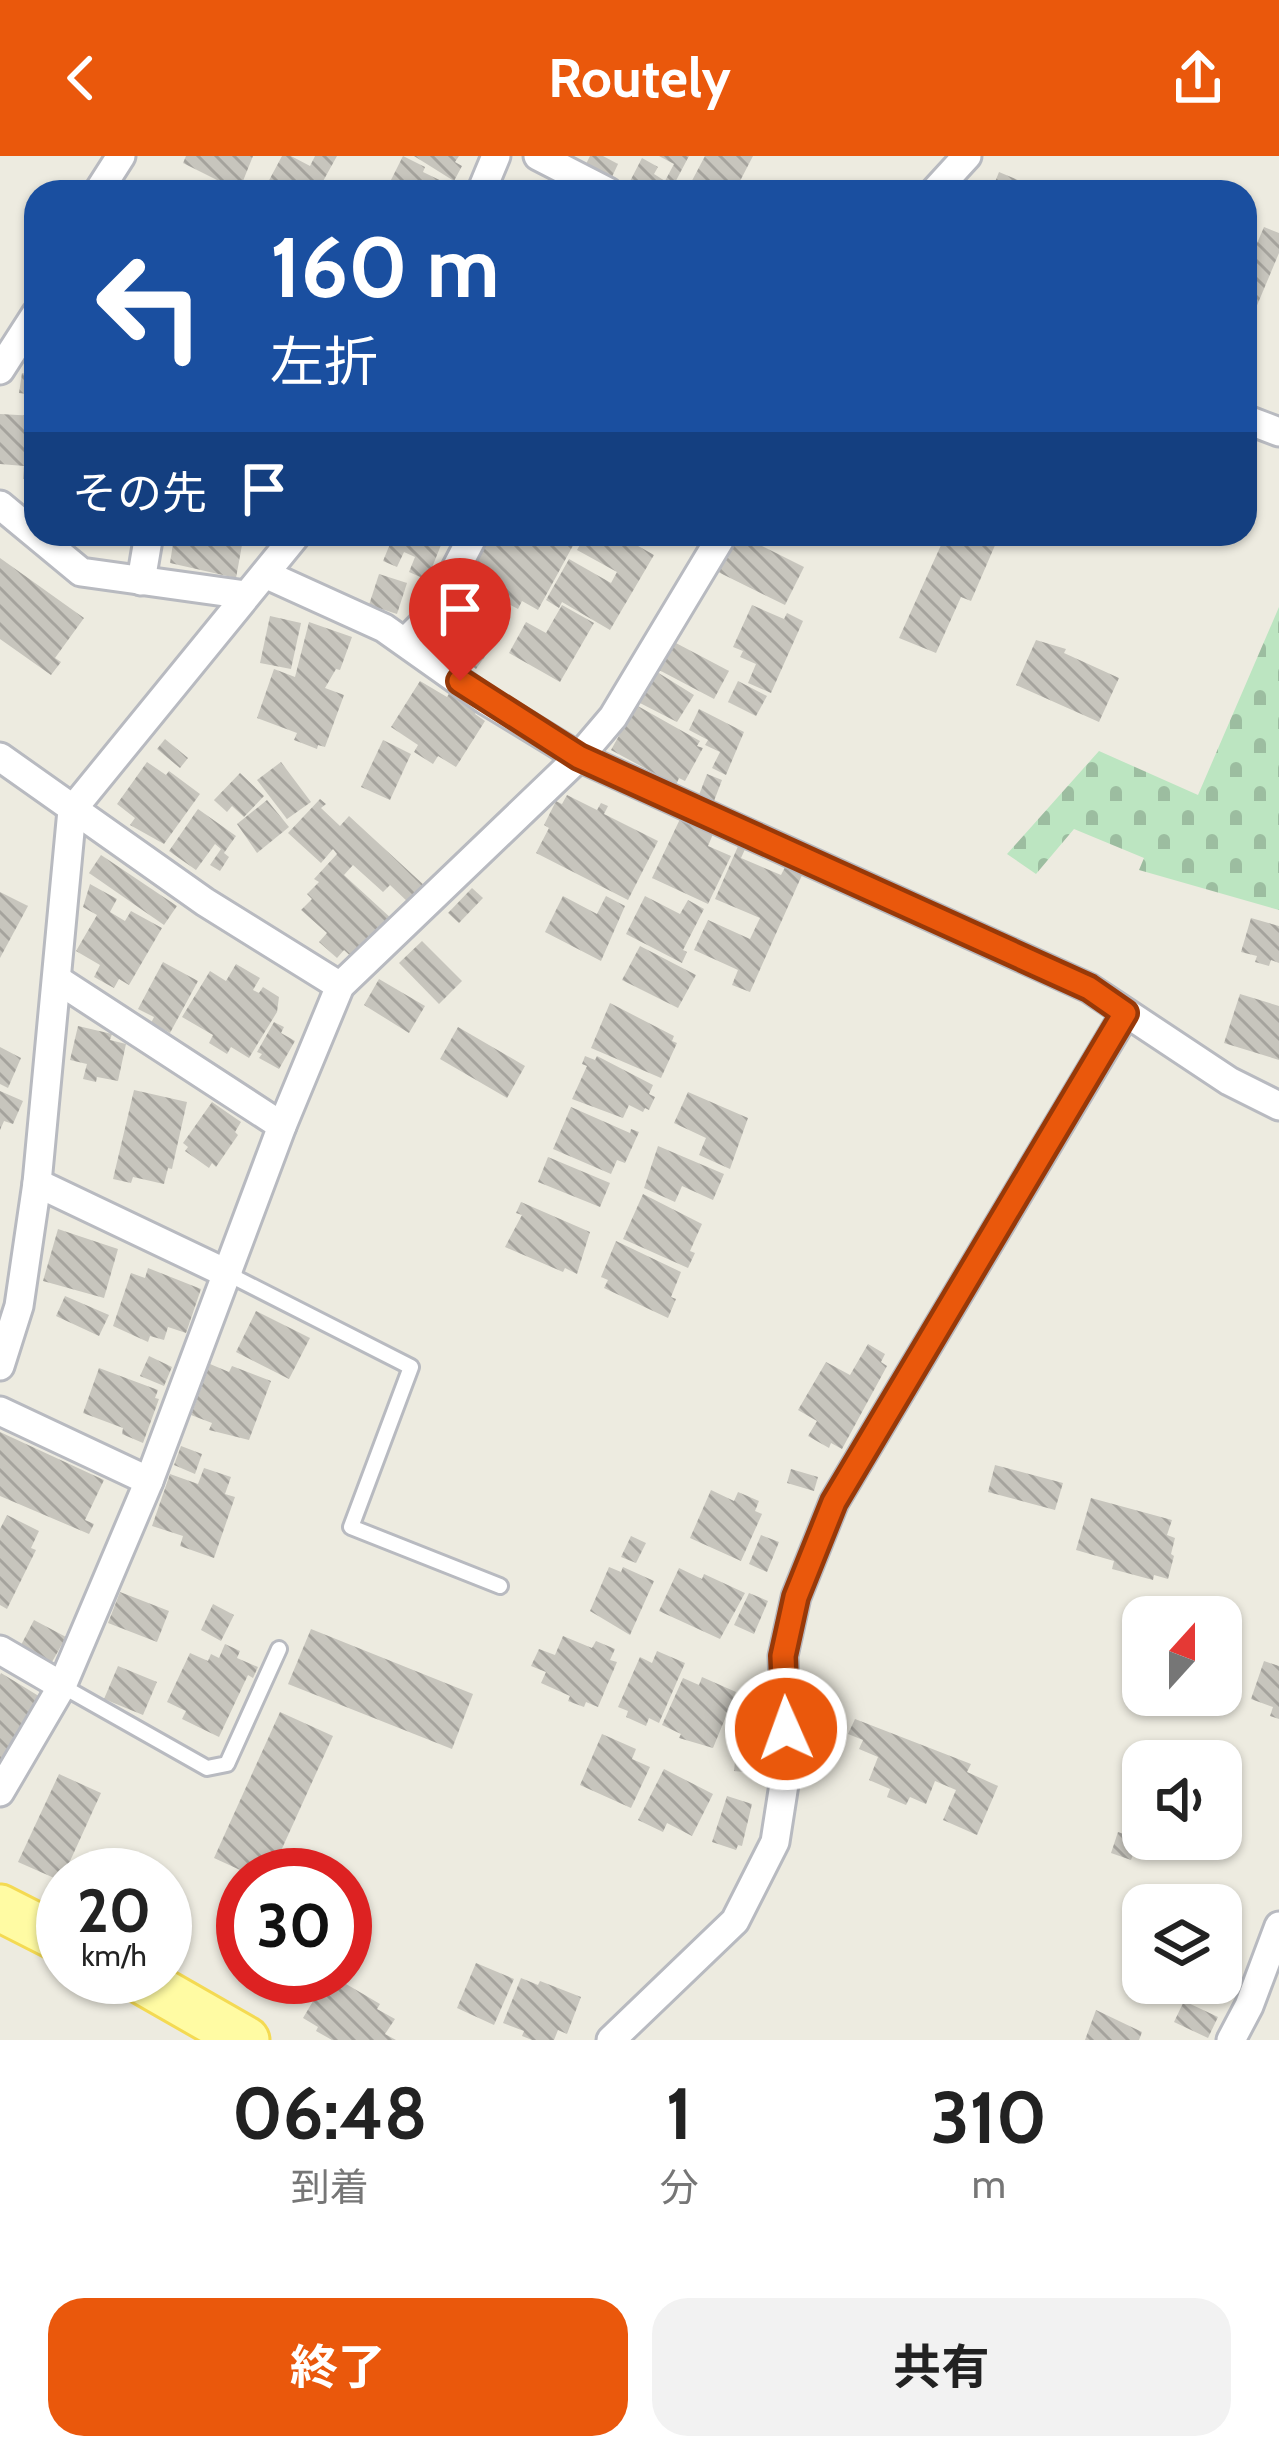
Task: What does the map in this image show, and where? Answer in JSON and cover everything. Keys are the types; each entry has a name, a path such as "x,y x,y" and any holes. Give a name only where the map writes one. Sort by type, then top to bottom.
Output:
{"main road":[{"path":"0,1908 36,1926"},
{"path":"183,2004 246,2040"}],"street":[{"path":"538,156 585,180"},
{"path":"945,180 967,156"},
{"path":"0,370 24,333"},
{"path":"0,505 24,525"},
{"path":"50,546 82,572 256,585 384,628 487,701 579,757 1089,988 1228,1082 1279,1106"},
{"path":"141,580 147,546"},
{"path":"0,1366 19,1306 38,1183 72,810 287,546"},
{"path":"405,642 431,616 468,546"},
{"path":"0,1792 62,1686 149,1481 282,1126 340,986 579,757 613,718 716,546"},
{"path":"0,758 205,902 340,986"},
{"path":"58,980 282,1126"},
{"path":"611,2040 736,1921 775,1842 787,1765 783,1656 796,1597 834,1502 1125,1013"},
{"path":"38,1183 228,1274"},
{"path":"0,1411 149,1481"},
{"path":"0,1650 62,1686"},
{"path":"1231,2040 1279,1925"}],"lane":[{"path":"228,1274 411,1367 351,1527 500,1586"},
{"path":"62,1686 207,1768 227,1764 279,1648"}],"green space":[{"path":"1279,607 1279,910 1139,870 1144,858 1074,829 1036,874 1007,854 1099,751 1198,795"}],"building":[{"path":"186,156 253,156 243,180 217,180 183,163"},
{"path":"282,156 310,166 315,156 337,156 324,180 269,180"},
{"path":"403,156 440,180 391,180"},
{"path":"414,156 459,156 455,162 462,166 452,180"},
{"path":"590,156 618,164 611,179 585,166"},
{"path":"659,156 689,156 676,180 666,180 674,164"},
{"path":"705,156 753,156 741,180 692,180"},
{"path":"642,158 658,167 654,174 663,180 631,180"},
{"path":"1264,227 1279,233 1279,253 1257,305 1257,243"},
{"path":"0,414 24,415 24,466 0,464"},
{"path":"173,546 242,546 236,578 170,563"},
{"path":"389,546 441,546 427,580 409,572 415,557 404,552 397,567 383,561"},
{"path":"482,546 573,546 538,610 522,601 518,609 488,593 492,586 470,569"},
{"path":"579,546 638,546 654,555 610,630 562,602 559,608 546,600 569,559 611,583 617,572 577,550"},
{"path":"724,546 762,546 804,567 785,605 712,569"},
{"path":"941,546 995,546 971,601 961,597 936,653 899,638"},
{"path":"0,558 84,618 55,658 61,662 51,675 0,639"},
{"path":"379,574 407,583 397,614 369,605"},
{"path":"468,585 485,596 462,625 448,616"},
{"path":"562,605 594,623 560,682 509,653 526,622 546,633"},
{"path":"752,605 784,619 787,613 803,621 771,693 748,683 756,664 740,657 743,651 733,647"},
{"path":"270,616 301,623 291,669 260,663"},
{"path":"309,622 352,637 340,670 336,669 325,688 344,695 325,747 318,745 317,749 294,740 297,733 257,718 274,669 295,677"},
{"path":"470,637 489,651 476,669 457,655"},
{"path":"1036,640 1066,649 1064,653 1119,678 1099,722 1016,685"},
{"path":"674,642 729,671 714,699 659,670"},
{"path":"657,672 694,695 677,722 638,702"},
{"path":"420,681 447,697 450,692 478,710 475,714 485,721 456,767 438,756 433,764 414,752 418,745 391,727"},
{"path":"738,681 767,696 756,716 728,702"},
{"path":"636,705 700,741 697,746 703,748 685,781 679,778 676,785 611,750"},
{"path":"699,709 744,732 726,775 712,768 720,752 689,730"},
{"path":"165,739 188,758 180,768 157,749"},
{"path":"383,740 411,754 390,800 361,787"},
{"path":"147,762 166,775 169,771 200,794 164,844 130,825 135,818 117,804"},
{"path":"281,762 311,802 287,819 257,780"},
{"path":"240,773 264,796 244,817 232,806 227,812 214,800"},
{"path":"707,774 722,780 714,801 699,795"},
{"path":"567,795 597,810 601,803 608,806 604,814 658,841 628,900 536,853 556,801 562,804"},
{"path":"320,799 326,804 321,808 340,826 349,816 426,887 410,904 390,885 383,892 353,865 344,875 393,920 356,961 344,950 337,958 319,942 327,933 301,910 312,899 307,894 319,882 314,879 337,854 333,849 321,863 288,833"},
{"path":"267,800 289,827 257,853 237,824"},
{"path":"198,809 236,836 224,853 229,857 220,871 210,865 221,849 215,844 196,870 169,851"},
{"path":"680,819 713,834 708,846 731,856 708,904 652,878"},
{"path":"739,844 746,847 741,858 781,875 786,865 803,873 750,992 732,985 738,970 694,950 708,920 750,939 760,918 715,899"},
{"path":"101,855 177,906 164,925 89,873"},
{"path":"90,884 117,899 110,912 125,921 131,911 162,928 129,985 119,979 114,988 94,977 100,965 76,951 97,915 83,907"},
{"path":"472,888 483,898 459,923 448,913"},
{"path":"0,892 28,906 0,958"},
{"path":"563,896 597,914 606,896 625,906 601,961 545,932"},
{"path":"645,896 680,914 688,900 704,909 683,950 687,952 682,963 626,934"},
{"path":"1251,918 1279,926 1279,963 1255,962 1257,956 1241,952"},
{"path":"422,941 462,981 439,1004 399,963"},
{"path":"640,946 696,975 678,1008 622,980"},
{"path":"163,962 198,981 170,1033 138,1009"},
{"path":"236,964 260,978 253,990 259,993 263,987 279,997 277,1012 249,1058 231,1047 227,1054 209,1043 213,1035 182,1017 210,971 226,981"},
{"path":"379,979 425,1006 409,1033 364,1005"},
{"path":"1240,994 1279,1006 1279,1060 1224,1043"},
{"path":"610,1003 674,1036 672,1041 677,1043 661,1078 591,1048"},
{"path":"274,1022 295,1041 279,1069 257,1052"},
{"path":"78,1026 112,1034 110,1040 126,1044 118,1081 83,1079 87,1064 70,1060"},
{"path":"458,1027 525,1066 507,1098 440,1059"},
{"path":"0,1047 21,1058 8,1088 0,1084"},
{"path":"585,1056 595,1060 597,1056 653,1085 649,1094 655,1097 649,1110 629,1105 623,1118 572,1099 587,1066 582,1064"},
{"path":"134,1090 187,1102 172,1169 168,1168 164,1184 133,1177 131,1183 113,1179"},
{"path":"0,1091 23,1101 13,1124 4,1121 0,1130"},
{"path":"688,1092 748,1118 730,1169 699,1155 706,1138 674,1123"},
{"path":"212,1102 241,1122 238,1135 216,1167 212,1163 209,1168 185,1151 188,1147 183,1143"},
{"path":"571,1107 630,1133 631,1129 639,1132 625,1163 617,1160 611,1174 553,1149"},
{"path":"658,1146 724,1174 713,1200 682,1186 675,1202 644,1188"},
{"path":"548,1157 610,1183 600,1207 538,1182"},
{"path":"643,1194 702,1224 688,1268 623,1239"},
{"path":"521,1202 590,1232 577,1274 505,1247 522,1215 516,1213"},
{"path":"58,1229 118,1249 104,1298 43,1281"},
{"path":"616,1241 681,1272 668,1318 604,1288 608,1280 601,1277"},
{"path":"148,1268 201,1289 186,1333 168,1327 164,1340 150,1336 148,1342 113,1326 131,1273 145,1278"},
{"path":"65,1296 109,1315 99,1336 56,1316"},
{"path":"256,1311 310,1338 289,1379 236,1352"},
{"path":"868,1344 885,1354 881,1362 887,1366 842,1449 831,1443 829,1448 808,1436 817,1421 798,1410 826,1362 850,1375"},
{"path":"149,1356 172,1367 164,1386 140,1376"},
{"path":"210,1364 229,1372 232,1366 271,1381 249,1440 209,1430 212,1423 191,1415"},
{"path":"99,1368 158,1390 143,1443 122,1434 123,1428 83,1413"},
{"path":"0,1432 104,1480 85,1520 94,1524 89,1534 0,1496"},
{"path":"181,1446 202,1454 195,1474 174,1465"},
{"path":"995,1465 1063,1483 1055,1510 988,1492"},
{"path":"204,1468 231,1477 225,1494 235,1497 214,1558 180,1546 183,1536 152,1526 170,1474 198,1484"},
{"path":"791,1469 818,1477 814,1491 787,1483"},
{"path":"711,1490 734,1501 738,1492 759,1501 755,1511 762,1514 741,1561 690,1538"},
{"path":"1091,1498 1172,1520 1167,1535 1175,1538 1174,1556 1168,1579 1154,1575 1153,1580 1112,1569 1114,1561 1076,1550"},
{"path":"7,1515 39,1531 31,1548 36,1550 7,1609 0,1605 0,1529"},
{"path":"761,1535 779,1542 767,1572 749,1564"},
{"path":"631,1536 646,1543 636,1563 621,1557"},
{"path":"609,1567 621,1572 623,1567 654,1581 630,1635 590,1611"},
{"path":"679,1568 745,1593 720,1639 659,1611"},
{"path":"120,1592 169,1611 157,1642 108,1623"},
{"path":"749,1593 768,1601 754,1634 734,1625"},
{"path":"213,1604 234,1615 221,1641 201,1630"},
{"path":"34,1620 66,1637 52,1662 21,1645"},
{"path":"311,1629 473,1694 452,1749 288,1684"},
{"path":"563,1636 592,1648 596,1641 615,1649 610,1660 617,1662 598,1707 568,1701 570,1696 541,1683 546,1672 531,1666 539,1649 555,1655"},
{"path":"225,1644 240,1651 237,1658 258,1667 253,1678 248,1675 219,1737 182,1719 186,1711 167,1702 190,1653 208,1661 211,1654 219,1658"},
{"path":"657,1651 685,1663 659,1723 649,1718 646,1726 626,1717 628,1711 618,1707 640,1657 652,1663"},
{"path":"1264,1661 1279,1666 1279,1719 1270,1716 1273,1707 1251,1699"},
{"path":"118,1666 157,1682 143,1715 104,1699"},
{"path":"0,1675 42,1698 0,1766"},
{"path":"702,1677 736,1692 713,1748 679,1738 681,1734 662,1725 683,1678 699,1685"},
{"path":"280,1712 333,1736 282,1848 219,1848"},
{"path":"740,1713 761,1716 755,1773 734,1771"},
{"path":"855,1719 971,1764 967,1772 998,1786 977,1835 943,1820 956,1790 935,1781 926,1804 910,1797 906,1805 887,1797 890,1789 869,1780 878,1757 859,1749 863,1740 848,1734"},
{"path":"602,1734 636,1749 632,1759 650,1767 631,1808 580,1785"},
{"path":"664,1769 713,1794 692,1836 667,1823 663,1832 638,1820"},
{"path":"59,1774 101,1793 76,1848 36,1848 36,1870 18,1862"},
{"path":"727,1796 752,1804 742,1846 736,1850 712,1842"},
{"path":"1118,1832 1122,1833 1122,1857 1111,1853"},
{"path":"476,1963 514,1979 494,2025 457,2008"},
{"path":"521,1978 581,1997 567,2034 558,2030 554,2040 532,2040 522,2036 524,2031 503,2023"},
{"path":"372,1999 380,2004 377,2009 395,2019 385,2034 396,2040 332,2040 303,2018 311,2004 372,2004"},
{"path":"1183,2004 1218,2017 1208,2038 1174,2022"},
{"path":"1096,2010 1142,2032 1139,2040 1085,2040"}],"route":[{"path":"460,681 579,757 1089,988 1125,1013 834,1502 796,1597 783,1656 786,1729"}]}
